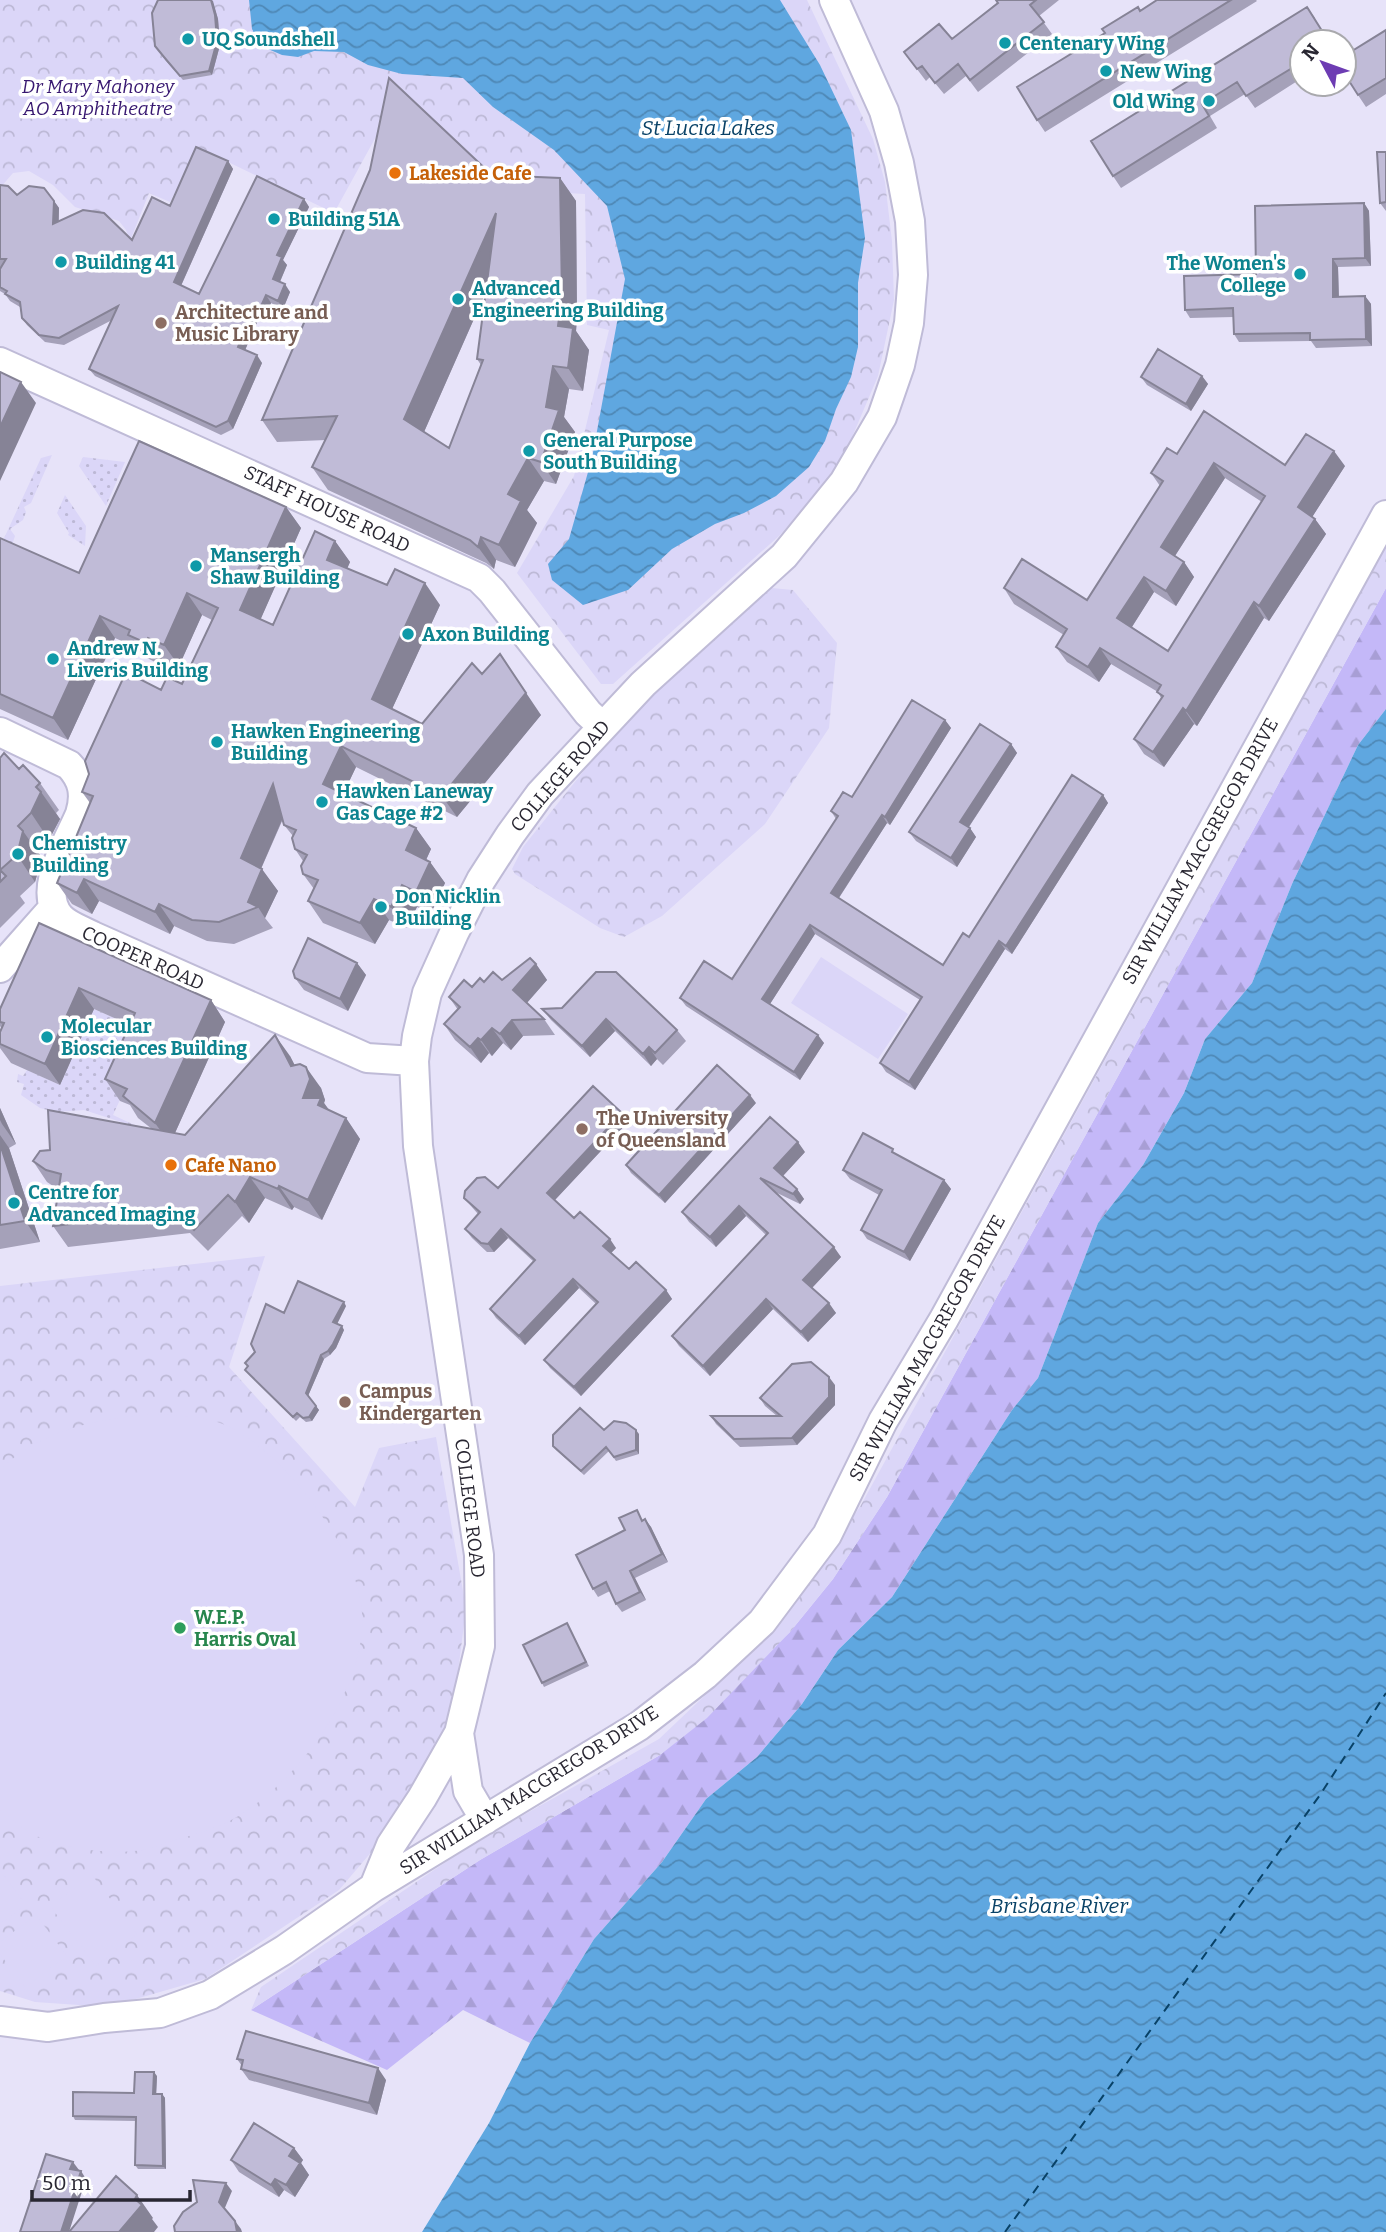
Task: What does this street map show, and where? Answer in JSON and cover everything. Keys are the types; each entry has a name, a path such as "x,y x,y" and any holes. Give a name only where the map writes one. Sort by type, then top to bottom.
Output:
{"street":[{"name":"COLLEGE ROAD","path":"374,1887 391,1845 422,1798 458,1732 480,1646 479,1555 418,1146 414,1061 427,993 447,946 481,880 540,794 643,684 784,556 844,482 882,416 900,365 909,323 913,275 909,221 899,163 884,111 834,0"},
{"name":"STAFF HOUSE ROAD","path":"0,362 479,578 588,713 602,726"},
{"name":"SIR WILLIAM MACGREGOR DRIVE","path":"0,2021 48,2027 160,2013 210,1995 284,1950 374,1887 639,1726 705,1675 762,1622 827,1535 883,1421 950,1307 1386,515"},
{"path":"0,732 69,765 82,786 84,801 50,886 54,907 0,968"},
{"name":"COOPER ROAD","path":"54,907 61,918 93,936 367,1058 414,1061"},
{"name":"COLLEGE ROAD","path":"458,1732 468,1791 485,1820"}],"shaded area":[{"name":"The University of Queensland","path":"0,0 1386,0 1386,709 1358,745 1292,884 1252,983 1205,1039 1143,1165 1098,1223 1038,1378 757,1757 706,1799 662,1862 594,1939 530,2043 489,2123 422,2232 0,2232"}],"green space":[{"name":"Dr Mary Mahoney AO Amphitheatre","path":"0,0 807,0 873,139 885,182 892,241 894,300 878,376 847,449 817,494 779,536 613,684 601,684 517,573 574,476 609,330 587,325 585,194 511,190 400,93 334,213 199,148 170,202 149,193 130,241 119,221 75,207 53,185 29,171 13,173 0,188"},
{"path":"52,455 31,503 24,507 26,512 23,520 10,529 15,536 11,548 0,547 41,458"},
{"path":"83,457 125,462 106,506 79,466"},
{"path":"65,495 86,526 85,546 68,535 57,513"},
{"path":"1386,542 1386,588 887,1497 833,1579 790,1632 707,1718 660,1755 480,1860 251,2010 261,1987 477,1841 659,1739 740,1662 807,1585 861,1505"},
{"path":"772,588 793,590 837,643 829,728 765,824 662,916 624,937 600,928 515,874 512,869 523,847 590,763 645,703"},
{"path":"1386,588 1386,709 1358,745 1292,884 1252,983 1205,1039 1184,1093 1143,1165 1098,1223 1038,1378 1012,1410 892,1597 838,1650 802,1704 757,1757 706,1799 662,1862 594,1939 530,2043 463,2010 387,2070 251,2010 480,1860 660,1755 790,1632 833,1579 887,1497"},
{"path":"821,957 908,1014 878,1059 791,1003"},
{"path":"94,1009 150,1034 113,1115 143,1129 84,1110 55,1112 40,1108 21,1095 24,1084 17,1082 18,1074 23,1076 27,1070 60,1085"},
{"path":"265,1256 229,1367 355,1507 379,1448 436,1437 466,1608 454,1704 408,1809 339,1890 205,1979 108,2007 35,2002 0,1991 0,1286"},
{"name":"W.E.P. Harris Oval","path":"155,1414 202,1418 230,1427 264,1451 294,1481 323,1518 349,1564 360,1596 361,1641 348,1685 329,1723 295,1768 252,1807 219,1826 146,1849 116,1852 73,1847 34,1835 0,1810 0,1470 34,1444 72,1428"},
{"path":"0,1870 26,1905 0,1924"},
{"path":"92,1875 137,1934 96,1966 50,1906"},
{"path":"36,1915 67,1956 25,1987 0,1954 0,1942"}],"water":[{"name":"St Lucia Lakes","path":"249,0 780,0 820,65 851,130 865,238 858,283 858,347 851,377 825,441 809,467 776,496 744,513 715,524 672,549 628,590 583,605 552,580 548,564 569,539 592,458 625,279 607,206 554,150 493,107 463,78 402,74 368,65 344,52 314,51 298,57 282,55 261,46 252,29"},
{"name":"Brisbane River","path":"1386,709 1386,2232 422,2232 489,2123 530,2043 594,1939 662,1862 706,1799 757,1757 802,1704 838,1650 892,1597 1012,1410 1038,1378 1098,1223 1143,1165 1184,1093 1205,1039 1252,983 1292,884 1358,745"}],"building":[{"name":"UQ Soundshell","path":"158,0 211,0 217,41 209,71 180,76 155,46 152,13"},
{"name":"Centenary Wing","path":"996,0 1036,0 1030,5 1044,22 970,80 958,64 935,83 922,66 917,69 904,52 939,24 952,39 998,3"},
{"name":"New Wing","path":"1157,0 1231,0 1037,120 1017,87 1105,33 1102,29 1138,7 1140,11"},
{"path":"1307,7 1320,28 1288,28 1288,70 1246,96 1237,82 1202,104 1209,116 1113,176 1091,141"},
{"path":"1386,30 1386,78 1358,95 1358,47"},
{"path":"389,78 492,175 560,178 562,296 558,326 573,328 568,368 553,366 546,407 559,410 541,462 528,458 508,494 521,501 499,545 481,537 478,547 470,540 312,467 337,416 262,420 370,170","holes":["496,213 477,359 483,360 449,448 404,419"]},
{"path":"196,147 228,161 174,282 199,294 257,176 304,199 277,255 282,257 273,279 285,284 278,301 266,295 257,315 252,312 238,347 257,355 228,421 216,427 89,369 118,306 59,338 39,335 22,318 20,302 5,294 7,291 0,287 0,269 6,259 0,259 0,185 8,186 17,195 29,186 44,188 54,201 53,224 83,210 104,213 132,240 152,197 170,206"},
{"path":"1377,152 1386,152 1386,202 1380,203"},
{"name":"The Women's College","path":"1364,203 1365,258 1333,259 1333,297 1365,296 1366,339 1310,340 1310,333 1234,334 1233,308 1185,310 1184,276 1256,274 1255,206"},
{"path":"1158,349 1202,376 1186,404 1141,377"},
{"path":"0,372 21,382 0,427"},
{"path":"1204,411 1285,465 1306,434 1334,451 1298,507 1315,519 1259,606 1254,602 1186,711 1183,708 1153,752 1134,739 1163,696 1157,692 1161,685 1100,648 1088,667 1056,647 1067,629 1004,588 1022,559 1087,600 1163,481 1151,473 1167,448 1177,454","holes":["1214,463 1265,496 1168,651 1117,618 1144,577 1166,591 1184,562 1161,547"]},
{"path":"139,441 286,507 240,610 273,625 315,531 335,541 327,560 387,585 395,569 425,583 372,699 422,724 472,663 482,674 500,654 526,693 442,796 341,746 323,784 416,828 406,850 430,862 416,892 402,885 391,907 374,899 360,923 308,901 318,880 303,874 301,866 307,855 295,849 292,838 296,830 284,825 273,784 241,858 262,869 248,902 258,907 219,922 192,920 159,904 155,912 84,879 77,893 57,883 93,796 82,792 89,774 85,761 126,672 161,690 167,677 182,684 218,608 187,593 164,645 148,638 146,643 128,635 130,630 100,616 53,718 0,694 0,538 79,573"},
{"path":"912,700 945,720 885,817 882,815 831,893 943,965 963,933 969,937 1072,775 1103,795 1006,946 999,941 909,1082 880,1063 922,997 810,925 762,999 818,1035 794,1072 680,998 704,961 732,979 838,816 831,811 843,792 852,797"},
{"path":"980,724 1011,744 960,822 970,828 951,858 909,832"},
{"path":"4,753 19,769 23,765 40,783 36,787 41,792 31,813 18,826 23,831 17,855 0,870 0,758"},
{"path":"0,870 6,876 0,882"},
{"name":"Molecular Biosciences Building","path":"39,923 211,1000 155,1123 123,1096 127,1089 105,1079 135,1013 79,988 45,1064 0,1044 0,1032 4,1023 0,1022 0,1009"},
{"path":"308,938 357,963 340,999 295,978 293,971"},
{"path":"530,958 536,964 513,990 544,1019 512,1020 500,1034 492,1028 470,1047 444,1024 460,1007 449,997 464,980 472,987 480,978 484,982 493,972 502,980"},
{"path":"596,972 616,972 677,1030 655,1053 649,1047 643,1054 606,1019 582,1046 542,1009 562,1008"},
{"path":"275,1035 291,1066 300,1064 306,1067 310,1079 303,1098 321,1098 318,1105 346,1118 308,1200 279,1186 278,1189 250,1177 235,1202 228,1195 194,1230 175,1212 53,1226 61,1174 46,1170 33,1161 40,1151 50,1150 48,1110 185,1135"},
{"path":"717,1065 750,1095 659,1195 626,1165"},
{"path":"593,1086 622,1113 547,1193 574,1218 580,1212 610,1239 603,1246 629,1269 636,1262 666,1290 574,1387 544,1360 598,1302 573,1279 519,1336 490,1309 535,1260 501,1229 488,1244 481,1243 465,1229 480,1212 464,1198 465,1191 477,1178 485,1177 498,1188"},
{"path":"770,1117 798,1142 774,1168 797,1189 793,1194 760,1178 834,1247 803,1280 829,1303 801,1332 766,1299 703,1366 672,1336 768,1233 739,1206 710,1237 682,1212"},
{"path":"863,1133 944,1180 904,1252 861,1230 882,1190 843,1170"},
{"path":"0,1144 25,1221 0,1225"},
{"path":"298,1281 344,1302 333,1322 342,1326 328,1351 321,1355 306,1393 316,1406 309,1417 303,1418 297,1413 293,1417 245,1370 248,1366 245,1363 255,1352 251,1344 266,1304 284,1313"},
{"path":"811,1362 829,1377 829,1397 792,1438 734,1439 711,1416 781,1416 760,1398 792,1364"},
{"path":"580,1408 604,1430 614,1421 626,1423 636,1430 636,1450 614,1457 606,1447 581,1471 553,1446 553,1435"},
{"path":"637,1510 642,1521 645,1519 662,1554 630,1571 640,1592 616,1604 606,1582 593,1589 576,1555 625,1530 619,1518"},
{"path":"567,1623 586,1662 542,1683 523,1645"},
{"path":"246,2031 378,2068 369,2103 241,2069 243,2060 237,2059"},
{"path":"135,2072 154,2072 153,2094 162,2094 163,2166 135,2165 136,2117 73,2116 73,2092 134,2093"},
{"path":"254,2123 294,2148 289,2156 300,2163 286,2185 275,2179 271,2185 231,2160"},
{"path":"46,2154 73,2162 70,2169 81,2171 61,2232 20,2232"},
{"path":"116,2176 137,2195 135,2199 142,2205 119,2232 69,2232"},
{"path":"193,2180 226,2183 219,2202 235,2221 237,2232 175,2232 174,2226 183,2212 197,2202"}],"ferry route":[{"path":"1005,2232 1320,1795 1386,1693"}],"place":[{"name":"UQ Soundshell","path":"188,39"},
{"name":"Centenary Wing","path":"1005,43"},
{"name":"New Wing","path":"1106,71"},
{"name":"Old Wing","path":"1209,101"},
{"name":"Lakeside Cafe","path":"395,173"},
{"name":"Building 51A","path":"274,219"},
{"name":"Building 41","path":"61,262"},
{"name":"The Women's College","path":"1300,274"},
{"name":"Advanced Engineering Building","path":"458,299"},
{"name":"Architecture and Music Library","path":"161,323"},
{"name":"General Purpose South Building","path":"529,451"},
{"name":"Mansergh Shaw Building","path":"196,566"},
{"name":"Axon Building","path":"408,634"},
{"name":"Andrew N. Liveris Building","path":"53,659"},
{"name":"Hawken Engineering Building","path":"217,742"},
{"name":"Hawken Laneway Gas Cage #2","path":"322,802"},
{"name":"Chemistry Building","path":"18,854"},
{"name":"Don Nicklin Building","path":"381,907"},
{"name":"Molecular Biosciences Building","path":"47,1037"},
{"name":"The University of Queensland","path":"582,1129"},
{"name":"Cafe Nano","path":"171,1165"},
{"name":"Centre for Advanced Imaging","path":"14,1203"},
{"name":"Campus Kindergarten","path":"345,1402"},
{"name":"W.E.P. Harris Oval","path":"180,1628"}]}
